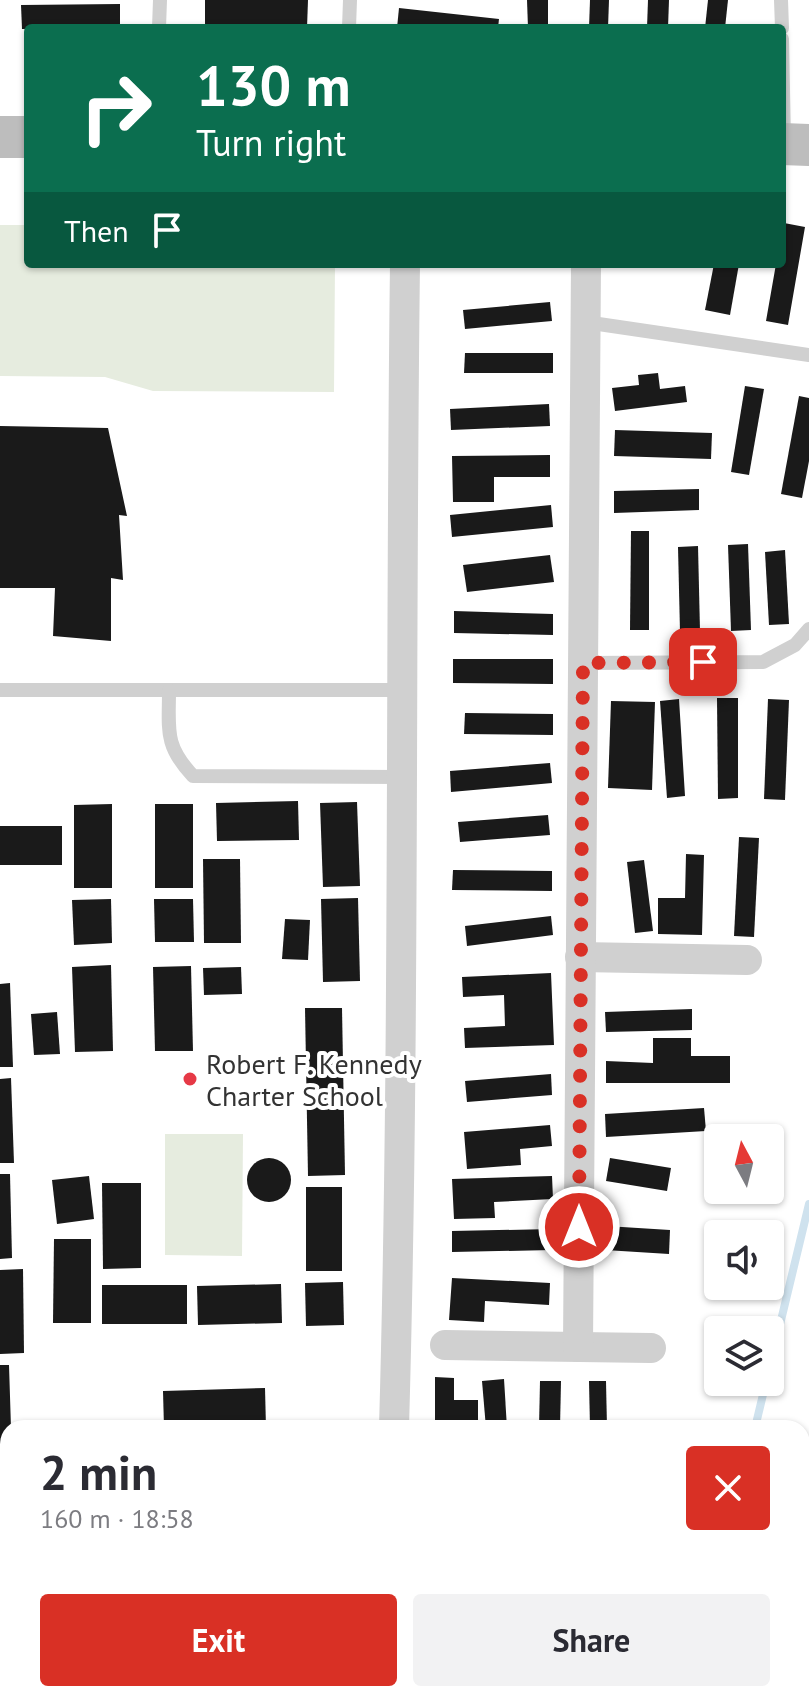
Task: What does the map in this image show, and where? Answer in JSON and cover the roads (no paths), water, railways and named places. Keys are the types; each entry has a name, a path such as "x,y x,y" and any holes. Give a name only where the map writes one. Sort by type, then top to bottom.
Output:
{"main road":[{"path":"0,137 24,137"}],"street":[{"path":"394,1420 400,1206 400,690 405,268"},
{"path":"578,1347 586,268"},
{"path":"580,957 747,960"},
{"path":"445,1345 651,1348"}],"lane":[{"path":"159,24 160,0"},
{"path":"349,24 350,0"},
{"path":"781,0 782,24"},
{"path":"786,81 792,144"},
{"path":"585,322 809,355"},
{"path":"583,663 763,662 795,645 809,629"},
{"path":"0,690 400,690"},
{"path":"169,690 169,729 173,754 193,776 400,777"}],"waterway":[{"path":"782,1316 809,1204"},
{"path":"757,1420 763,1396"}],"place":[{"name":"Robert F. Kennedy Charter School","path":"190,1079"}]}
